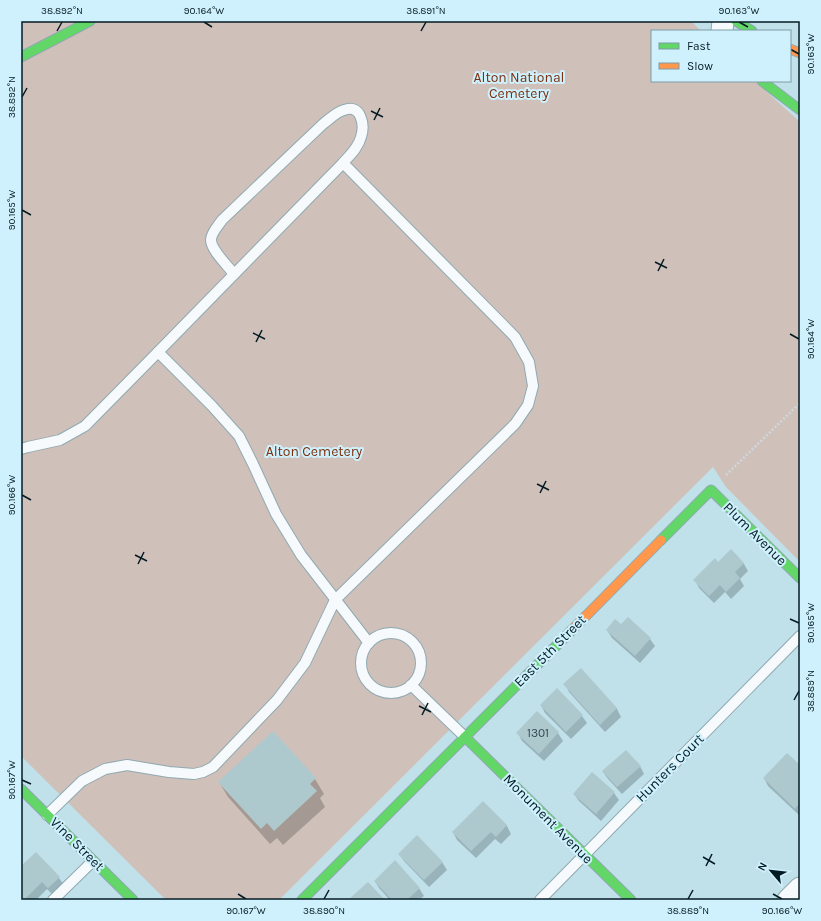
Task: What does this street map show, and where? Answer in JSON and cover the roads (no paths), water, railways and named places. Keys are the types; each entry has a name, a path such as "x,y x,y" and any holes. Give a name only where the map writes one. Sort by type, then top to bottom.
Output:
{"street":[{"path":"21,57 90,21"},
{"path":"736,21 750,30"},
{"path":"763,82 800,110"},
{"name":"Plum Avenue","path":"711,490 800,578"},
{"name":"East 5th Street","path":"302,900 711,490"},
{"name":"Monument Avenue","path":"465,737 631,900"},
{"name":"Vine Street","path":"21,789 133,900"},
{"path":"788,900 800,888"}],"lane":[{"path":"21,449 60,440 85,426 343,163 355,150 361,137 363,124 361,116 356,111 345,109 337,113 324,124 222,220 213,232 211,240 215,252 234,274"},
{"path":"47,814 82,781 105,769 127,765 169,772 194,774 203,772 213,767 277,700 305,663 335,600 515,424 528,405 533,386 529,362 515,337 343,163"},
{"path":"158,352 212,406 239,436 254,464 276,514 300,555 369,643"},
{"path":"395,633 404,636 412,642 418,650 420,669 417,678 411,685 403,690 393,693 383,692 374,687 367,680 362,671 361,661 364,651 369,643 376,637 395,633"},
{"name":"Hunters Court","path":"540,900 800,636"},
{"path":"411,685 465,737"},
{"path":"53,900 93,861"}],"park label":[{"name":"Alton National Cemetery","path":"519,86"},
{"name":"Alton Cemetery","path":"314,451"}]}
